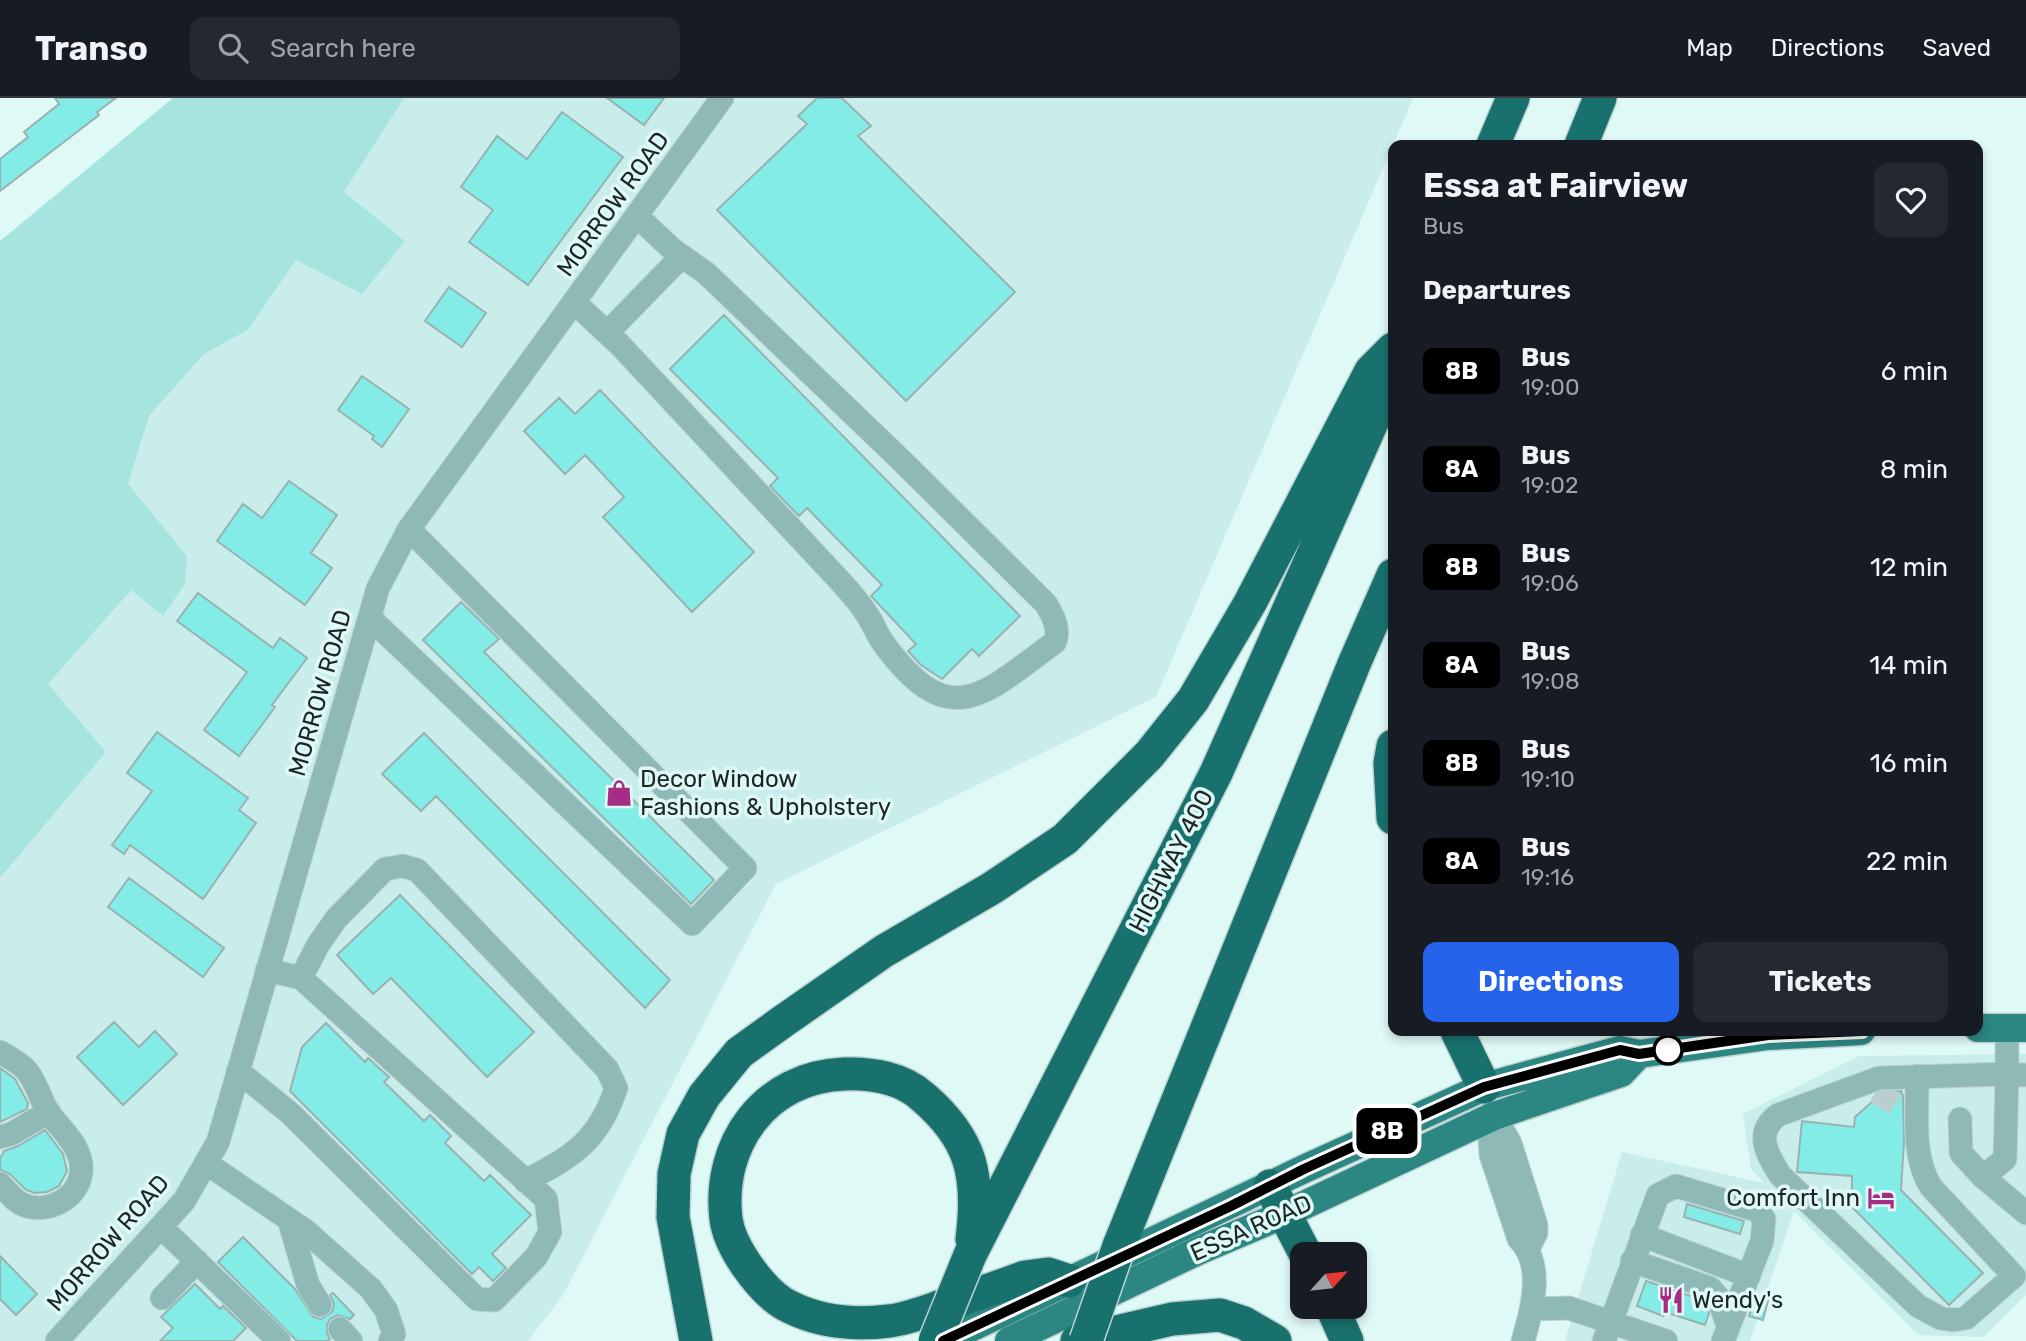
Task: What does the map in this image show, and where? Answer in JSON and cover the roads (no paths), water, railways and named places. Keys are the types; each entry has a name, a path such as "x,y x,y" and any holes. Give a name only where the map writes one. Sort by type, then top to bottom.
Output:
{"highway":[{"path":"1495,140 1513,98"},
{"path":"1583,140 1600,98"},
{"path":"696,1341 673,1217 674,1174 683,1134 704,1096 739,1053 782,1022 884,951 992,888 1065,839 1149,755 1193,700 1250,603 1371,371 1388,354"},
{"name":"HIGHWAY 400","path":"934,1341 970,1255 1216,773 1388,385"},
{"path":"1086,1341 1119,1246 1354,664 1388,586"},
{"path":"1459,1036 1489,1102"},
{"path":"970,1255 975,1210 974,1175 965,1147 947,1118 920,1094 897,1081 866,1074 827,1074 803,1080 780,1092 760,1110 738,1139 726,1182 726,1222 738,1252 757,1279 789,1307 836,1322 890,1321 928,1311 1025,1277 1048,1274 1069,1281"},
{"path":"1278,1200 1299,1242"},
{"path":"1077,1341 1172,1319 1220,1315 1244,1323 1275,1341"},
{"path":"1338,1320 1347,1341"}],"main road":[{"path":"1983,1028 2017,1028"},
{"name":"ESSA ROAD","path":"1010,1341 1200,1250 1278,1200 1304,1169 1489,1102 1620,1050 1639,1054 1761,1036"},
{"name":"ESSA ROAD","path":"943,1341 1069,1281 1278,1200 1489,1102"}],"street":[{"name":"MORROW ROAD","path":"57,1341 184,1201 218,1142 378,588 409,529 722,98"},
{"path":"574,302 607,333 859,601 883,643 911,675 932,692 946,698 968,697 994,687 1055,642 1058,634 1056,625 1046,604 736,301 637,216"},
{"path":"607,333 682,257"},
{"path":"370,618 692,924 745,868 409,529"},
{"path":"301,978 318,945 336,919 385,869 403,866 417,870 607,1069 616,1088 610,1105 583,1146 564,1161 525,1181"},
{"path":"238,1071 290,1114 477,1299 494,1300 536,1257 550,1232 546,1199 301,978 267,970"},
{"path":"1983,1177 2005,1159 2017,1075 2017,1028"},
{"path":"0,1052 18,1062 29,1073 49,1112 72,1140 79,1158 81,1174 73,1190 61,1203 41,1209 21,1205 0,1184"},
{"path":"1917,1076 1910,1114 1923,1176 2014,1276 1966,1318 1953,1320 1940,1318 1918,1306 1780,1175 1770,1158 1765,1131 1769,1122 1799,1107 1870,1088 1879,1078 1917,1076 2017,1075"},
{"path":"1489,1102 1491,1155 1519,1240 1528,1249 1534,1274 1532,1309 1523,1341"},
{"path":"0,1137 49,1112"},
{"path":"1960,1119 1961,1153 1983,1177 2026,1213"},
{"path":"206,1163 306,1231 371,1289 386,1310 394,1334 390,1341"},
{"path":"1607,1332 1658,1195 1676,1186 1756,1210 1764,1219 1762,1241 1726,1334"},
{"path":"289,1220 308,1285 320,1305"},
{"path":"161,1227 279,1341"},
{"path":"1642,1235 1749,1276"},
{"path":"162,1298 197,1261"},
{"path":"1632,1261 1710,1289 1718,1297 1726,1334"},
{"path":"1532,1309 1569,1308 1607,1332 1666,1341"}],"tunnel":[{"path":"1876,1092 1901,1108"}],"place":[{"name":"Decor Window Fashions & Upholstery","path":"619,793"},
{"name":"Comfort Inn","path":"1881,1198"},
{"name":"Wendy's","path":"1671,1300"}]}
